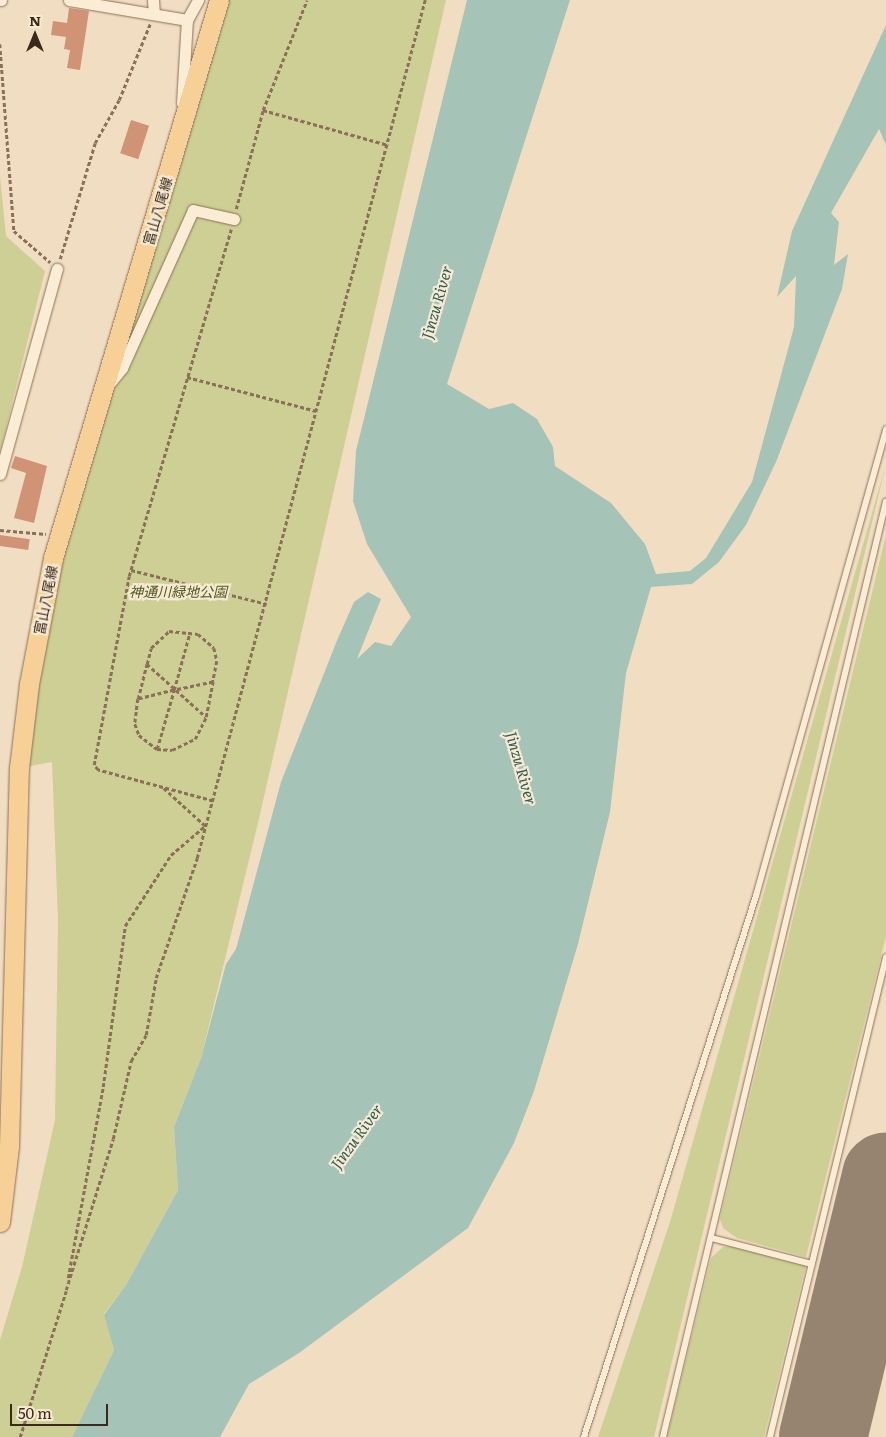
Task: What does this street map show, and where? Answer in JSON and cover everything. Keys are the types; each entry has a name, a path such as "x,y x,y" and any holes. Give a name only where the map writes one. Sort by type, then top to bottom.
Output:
{"main road":[{"name":"富山八尾線","path":"0,1222 9,1146 19,768 29,684 53,558 181,122 219,0"}],"street":[{"path":"68,0 187,20"},
{"path":"153,0 154,13"},
{"path":"181,122 187,20 198,0"},
{"path":"101,395 122,368 193,210 234,219"},
{"path":"0,474 57,269"}],"lane":[{"path":"584,1437 753,905 886,430"},
{"path":"663,1437 886,502"},
{"path":"770,1437 886,958"},
{"path":"712,1238 812,1264"}],"path":[{"path":"213,801 98,770 94,765 131,570 234,219 263,110 307,0"},
{"path":"20,1437 113,1139 132,1061 146,1035 156,978 180,915 213,801 267,604 425,0"},
{"path":"0,44 14,231 57,269 95,143 119,100 154,13"},
{"path":"263,110 388,145"},
{"path":"187,377 318,411"},
{"path":"0,530 46,534"},
{"path":"131,570 267,604"},
{"path":"169,631 190,632 209,640 214,648 217,661 206,717 195,739 172,750 157,748 139,735 135,724 138,699 147,664 159,637 169,631"},
{"path":"157,748 190,632"},
{"path":"147,664 206,717"},
{"path":"138,699 213,682"},
{"path":"161,787 205,826"},
{"path":"66,1290 103,1087 125,926 171,855 205,826"}],"green space":[{"name":"神通川緑地公園","path":"219,0 446,0 258,823 201,1058 174,1127 178,1190 126,1285 104,1314 114,1350 72,1437 0,1437 0,1340 22,1267 55,1120 58,921 52,762 19,768 53,558"},
{"path":"0,176 6,236 45,271 0,452"},
{"path":"886,464 654,1437 598,1437 670,1222"},
{"path":"886,535 886,936 806,1257 737,1238 723,1228 720,1219"},
{"path":"733,1246 806,1265 764,1437 667,1437 711,1258 723,1247"}],"water":[{"name":"Jinzu River","path":"467,0 570,0 447,384 489,409 513,403 537,419 553,447 555,466 611,503 645,544 656,574 690,571 706,558 752,482 794,327 796,276 777,297 792,231 886,25 886,145 879,129 831,213 839,222 834,265 848,254 842,289 776,462 746,525 719,562 692,584 651,587 626,673 610,812 578,944 534,1091 514,1143 468,1228 299,1353 249,1384 220,1437 72,1437 114,1350 104,1315 126,1285 178,1190 174,1127 201,1058 226,964 236,949 281,782 338,638 354,602 368,592 381,599 357,659 375,642 391,646 411,617 367,544 353,501 356,451"}],"building":[{"path":"69,8 89,11 80,70 67,68 70,50 64,49 66,37 51,35 53,21 67,23"},
{"path":"131,120 149,126 138,159 120,153"},
{"path":"15,456 47,466 34,523 14,518 26,473 11,468"},
{"path":"0,535 30,539 28,550 0,546"}],"runway":[{"path":"823,1437 886,1177"}]}
